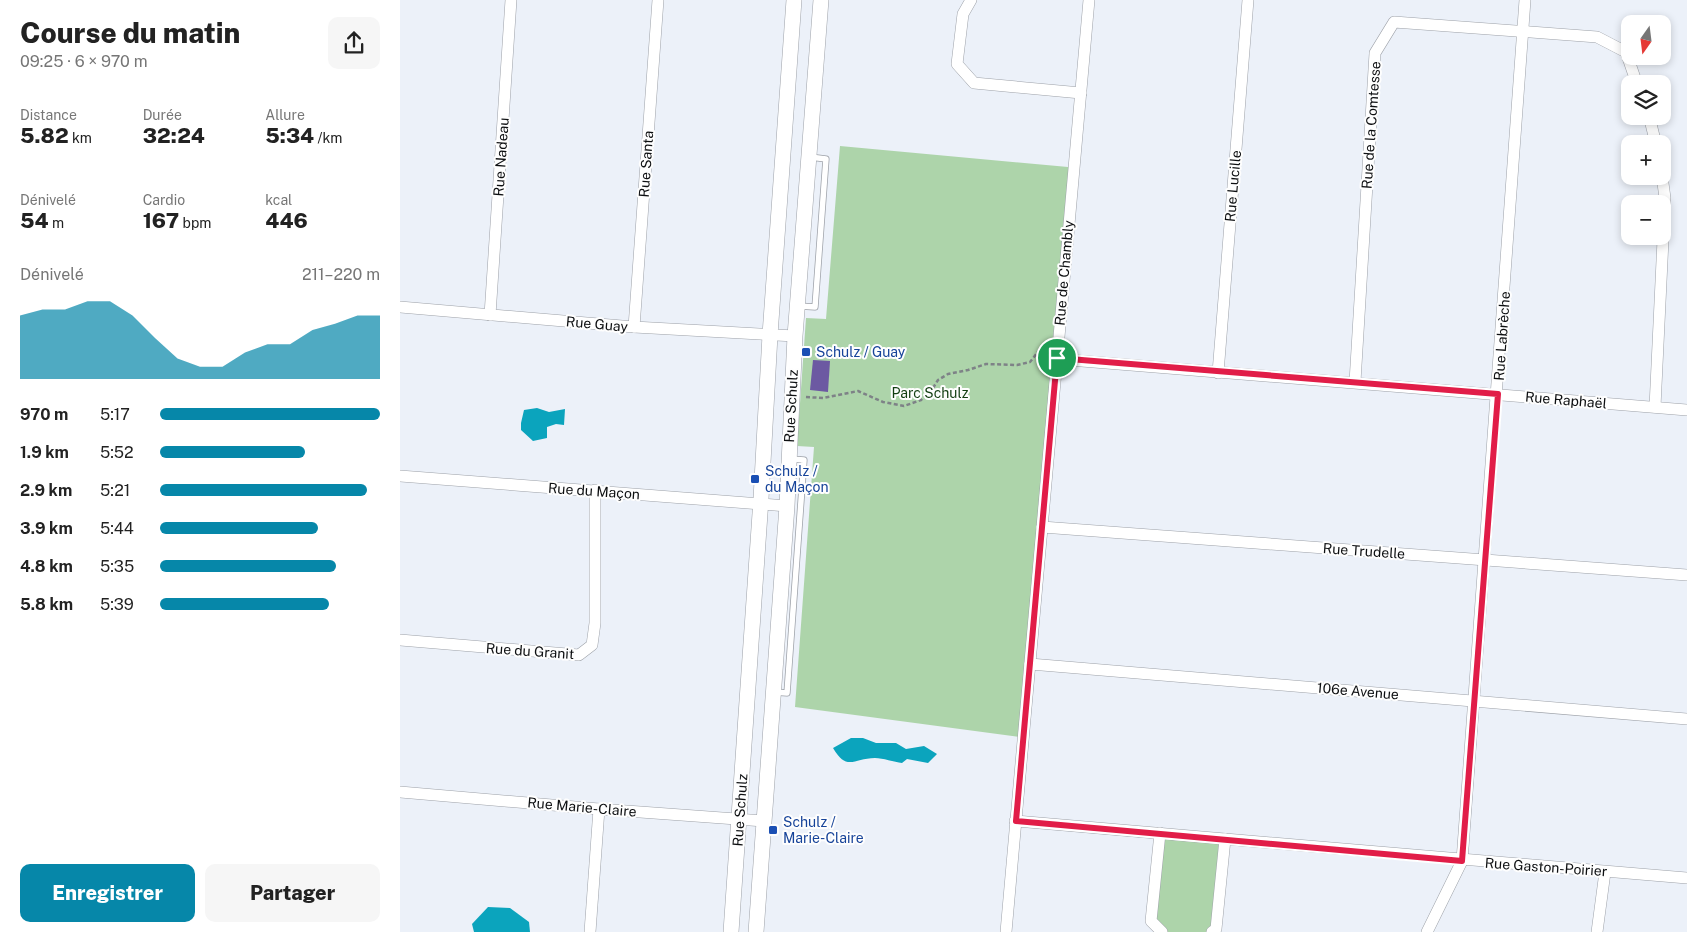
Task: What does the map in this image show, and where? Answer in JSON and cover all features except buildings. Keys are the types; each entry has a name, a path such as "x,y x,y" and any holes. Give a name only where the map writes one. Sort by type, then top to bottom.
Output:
{"street":[{"name":"Rue Nadeau","path":"490,315 511,0"},
{"name":"Rue Santa","path":"634,327 658,0"},
{"name":"Rue Schulz","path":"731,932 794,0"},
{"name":"Rue Schulz","path":"756,932 787,506 797,306 820,0"},
{"path":"971,0 963,14 957,64 974,83 1080,93"},
{"name":"Rue de Chambly","path":"1006,932 1089,0"},
{"name":"Rue Lucille","path":"1218,373 1248,0"},
{"name":"Rue Labrèche","path":"1427,932 1462,861 1498,394 1525,0"},
{"name":"Rue de la Comtesse","path":"1355,382 1375,52 1394,22 1597,37 1626,52 1634,75"},
{"path":"784,137 810,138"},
{"path":"1655,407 1665,198 1663,185"},
{"name":"Rue Guay","path":"400,307 634,327 795,336"},
{"name":"Rue Raphaël","path":"1057,353 1218,373 1355,382 1687,410"},
{"name":"Rue du Maçon","path":"400,476 787,506"},
{"name":"Rue du Granit","path":"400,640 579,656 592,645 595,623 595,490"},
{"name":"Rue Trudelle","path":"1042,526 1687,575"},
{"path":"751,643 777,644"},
{"name":"106e Avenue","path":"1030,664 1687,719"},
{"name":"Rue Marie-Claire","path":"400,792 764,821"},
{"path":"590,932 599,809"},
{"name":"Rue Gaston-Poirier","path":"1016,821 1462,861 1687,878"},
{"path":"1160,833 1151,921 1162,932"},
{"path":"1212,932 1216,929 1225,839"},
{"path":"1597,932 1605,872"}],"lane":[{"path":"774,692 787,693 804,460 789,458"}],"path":[{"path":"791,397 823,398 858,391 883,402 904,406 920,400 933,388 938,380 948,374 986,364 1017,365 1030,362 1041,348 1057,353"}],"green space":[{"name":"Parc Schulz","path":"840,146 1079,168 1027,738 795,707 814,447 797,446 806,318 826,319"},
{"path":"1160,833 1225,839 1212,932 1162,932 1151,921"}],"water":[{"path":"537,408 549,412 565,409 564,425 556,424 547,427 547,438 533,441 521,430 521,423 524,410"},
{"path":"851,738 863,738 876,743 896,743 906,749 924,746 937,754 928,763 907,759 902,763 875,758 847,762 833,748"},
{"path":"488,907 510,908 529,922 530,932 474,932 472,924"}],"place":[{"name":"Schulz / Guay","path":"806,352"},
{"name":"Schulz / du Maçon","path":"755,479"},
{"name":"Schulz / Marie-Claire","path":"773,830"}],"route":[{"path":"1057,358 1218,373 1498,394 1462,861 1016,821 1057,358"}]}
